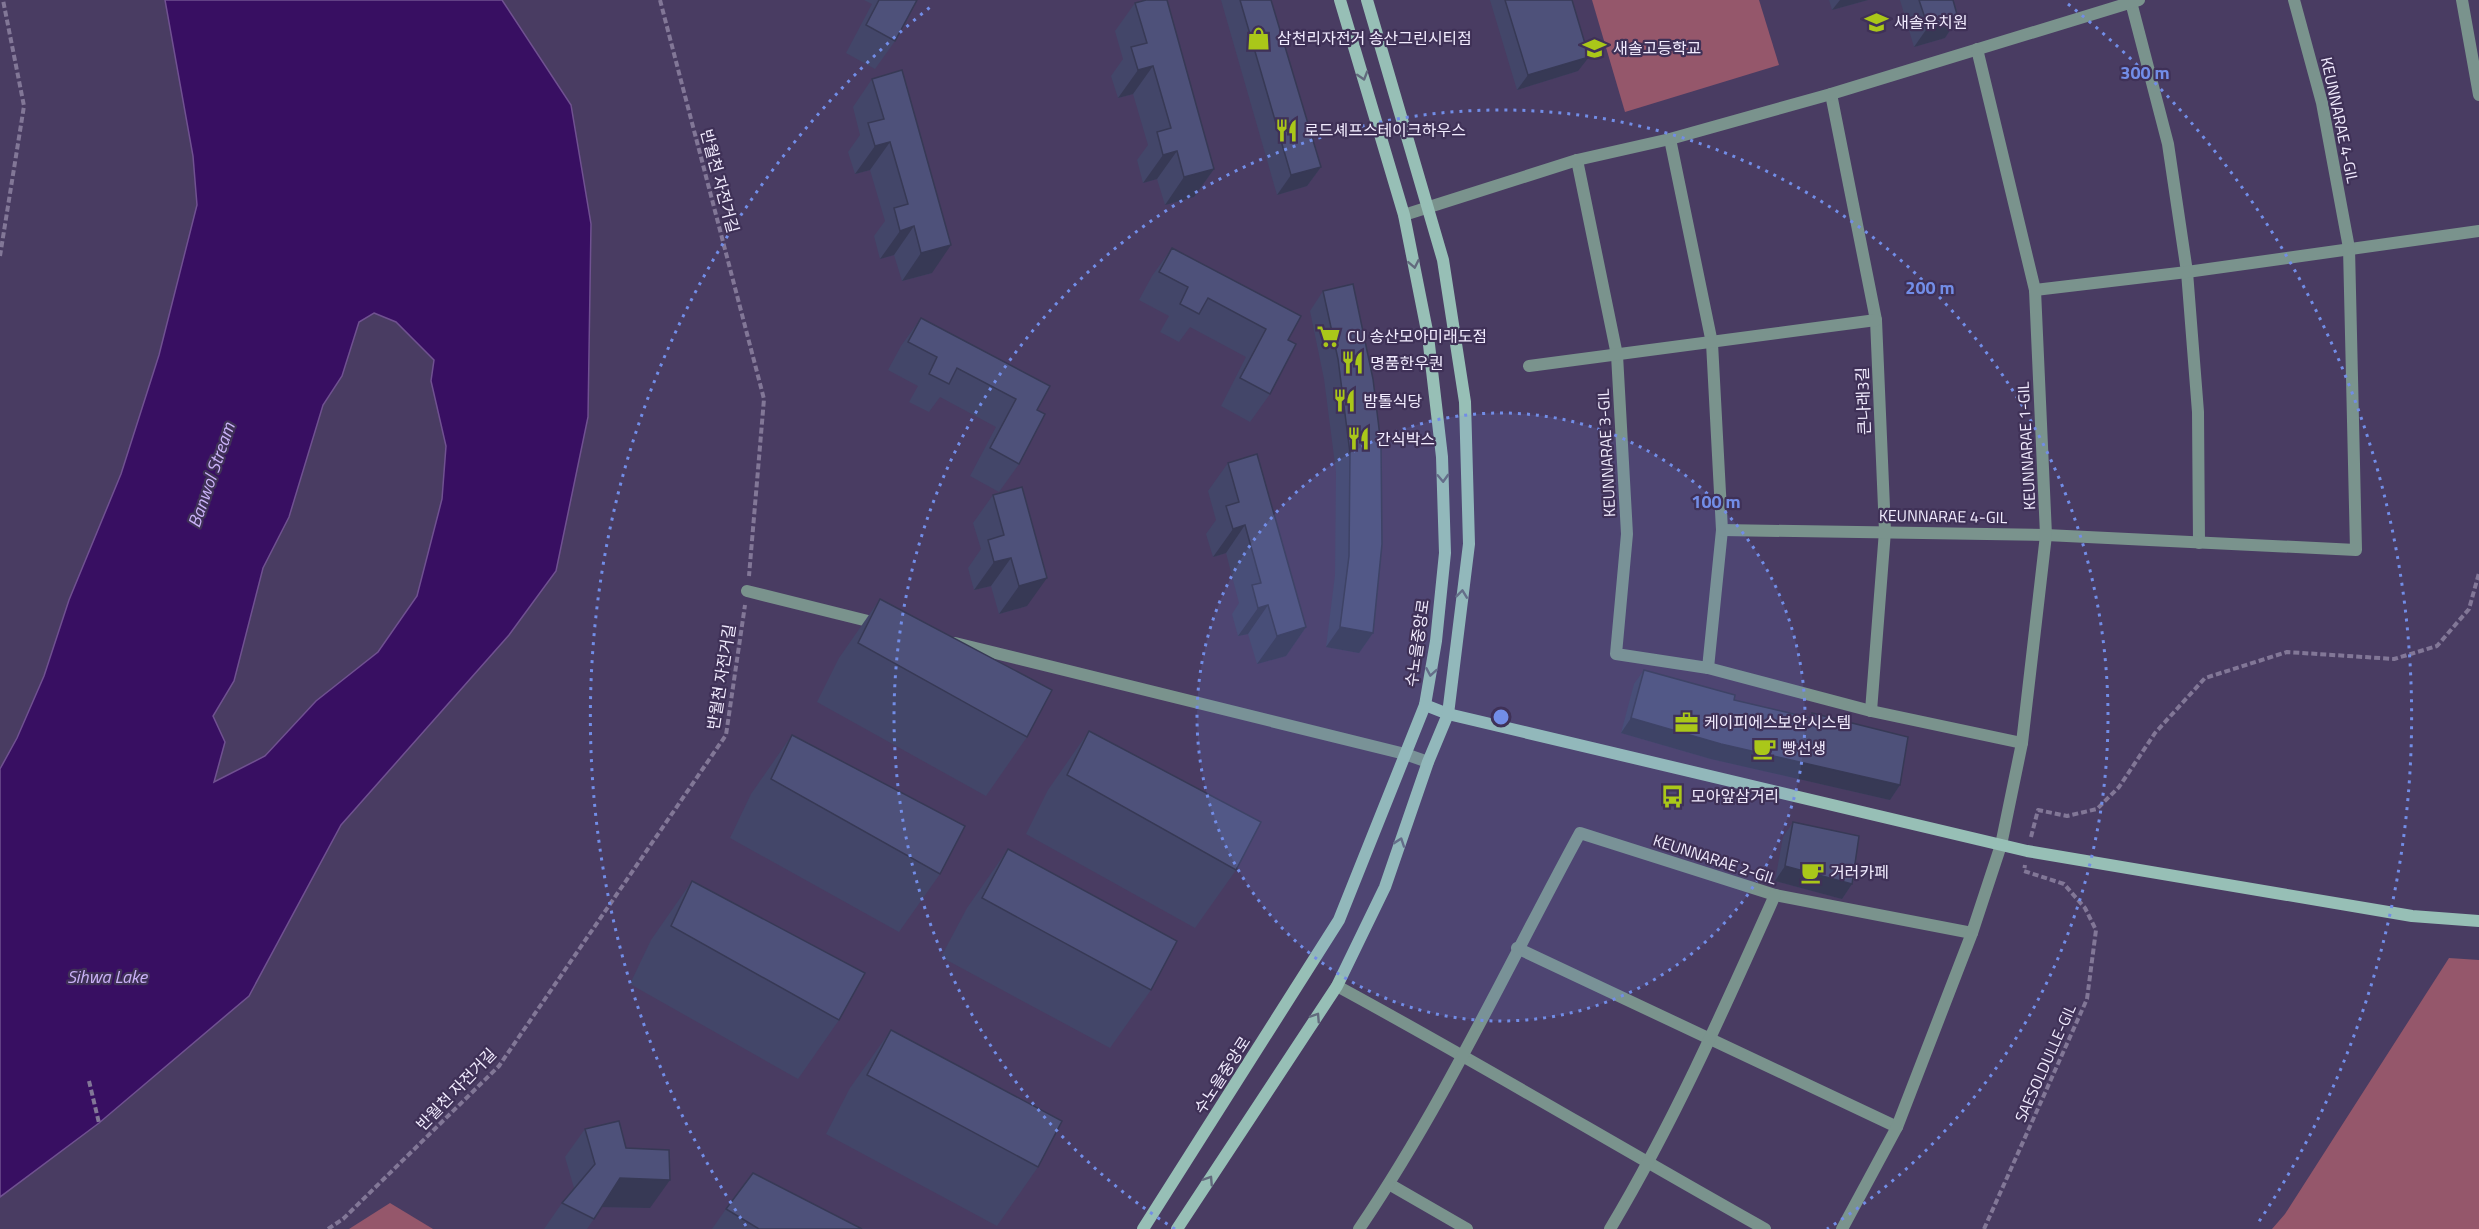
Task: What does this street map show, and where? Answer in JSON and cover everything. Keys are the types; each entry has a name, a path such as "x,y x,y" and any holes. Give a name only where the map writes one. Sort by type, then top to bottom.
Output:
{"main road":[{"name":"수노을중앙로","path":"1146,1228 1339,920 1425,705 1436,640 1445,553 1442,456 1428,336 1404,215 1340,0"},
{"path":"1177,1229 1337,986 1385,887 1428,762 1448,714 1468,544 1465,402 1443,260 1367,0"},
{"path":"1425,705 1448,714 2027,851 2412,916 2479,921"}],"street":[{"name":"KEUNNARAE 4-GIL","path":"1722,530 2046,535 2356,550 2349,248 2322,103 2294,0"},
{"path":"2462,0 2479,95"},
{"path":"1404,215 1576,160 1670,139 1831,94 2135,1 2168,144 2187,272 2199,412 2199,543"},
{"name":"KEUNNARAE 1-GIL","path":"1977,49 2035,290 2046,535 2022,743 2001,845"},
{"name":"큰나래3길","path":"1831,94 1876,320 1885,531 1871,711"},
{"path":"1670,139 1713,343 1722,530 1708,668"},
{"name":"KEUNNARAE 3-GIL","path":"1576,160 1617,355 1627,534 1616,654 1708,668 1871,711 2022,743"},
{"path":"2035,290 2187,272 2479,231"},
{"path":"1529,366 1876,320"},
{"path":"747,591 897,628"},
{"path":"944,640 1405,754 1428,762"},
{"name":"KEUNNARAE 2-GIL","path":"1359,1229 1389,1184 1463,1054 1580,832 1776,896 1972,933"},
{"path":"1842,1229 1897,1126 1972,933 2001,845"},
{"path":"1610,1229 1649,1164 1711,1038 1776,896"},
{"path":"1517,948 1897,1126"},
{"path":"1337,986 1463,1054 1649,1164 1765,1229"},
{"path":"1389,1184 1467,1229"}],"path":[{"path":"0,256 24,106 3,0"},
{"name":"반월천 자전거길","path":"328,1229 343,1219 499,1066 726,735 747,591 764,399 660,0"},
{"path":"2027,851 2038,810 2067,816 2097,809 2119,787 2155,733 2205,678 2286,652 2394,659 2437,646 2469,609 2479,573"},
{"name":"SAESOLDULLE-GIL","path":"1984,1229 2087,999 2096,930 2085,908 2064,884 2024,871 2027,851"},
{"path":"89,1081 99,1123"}],"shaded area":[{"path":"1592,0 1759,0 1779,65 1625,112"},
{"path":"2449,958 2479,960 2479,1229 2272,1229 2285,1214"},
{"path":"390,1203 433,1229 349,1229"}],"water":[{"path":"165,0 502,0 571,105 591,224 588,417 556,571 509,635 341,825 249,996 99,1123 0,1197 0,769 17,738 44,676 69,600 121,474 159,355 197,205 193,156","holes":["374,313 396,322 434,360 431,381 446,446 442,499 417,596 378,652 316,701 265,756 214,782 225,742 213,716 234,681 263,568 289,517 323,405 342,376 359,322"]}],"building":[{"path":"879,0 917,0 895,41 866,25"},
{"path":"1146,0 1167,0 1214,169 1184,177 1177,151 1163,155 1157,132 1171,128 1153,66 1138,70 1131,47 1147,43 1135,3"},
{"path":"1240,0 1271,0 1321,167 1291,175"},
{"path":"1505,0 1572,0 1589,57 1528,75"},
{"path":"1919,0 1953,0 1958,18 1928,27"},
{"path":"902,70 951,245 921,253 914,226 900,231 894,208 908,204 890,142 875,146 868,123 884,119 872,79"},
{"path":"1172,248 1301,316 1288,340 1296,344 1270,394 1240,378 1266,329 1208,298 1199,314 1180,304 1188,287 1159,272"},
{"path":"1353,284 1373,379 1381,445 1382,544 1373,633 1340,627 1349,556 1350,453 1338,359 1323,291"},
{"path":"921,318 1050,386 1037,410 1045,414 1019,464 990,448 1016,399 957,368 949,384 929,374 937,357 908,342"},
{"path":"1257,454 1306,627 1277,636 1268,605 1258,608 1252,585 1261,583 1245,525 1233,529 1226,506 1239,502 1228,463"},
{"path":"1022,487 1047,578 1019,586 1011,558 994,562 988,540 1004,535 993,495"},
{"path":"880,599 1052,690 1027,737 858,643"},
{"path":"1644,670 1735,695 1734,700 1811,718 1812,713 1908,737 1900,785 1721,744 1631,718"},
{"path":"1089,731 1261,822 1236,870 1067,775"},
{"path":"792,735 965,826 940,874 771,779"},
{"path":"1793,822 1859,836 1852,884 1785,866"},
{"path":"1008,849 1177,941 1151,990 982,898"},
{"path":"692,881 865,973 839,1020 671,926"},
{"path":"891,1030 1062,1121 1038,1167 867,1075"},
{"path":"619,1121 626,1148 669,1150 670,1180 620,1178 594,1219 562,1203 595,1164 585,1129"},
{"path":"753,1173 862,1229 759,1229 726,1209"}],"place":[{"name":"새솔유치원","path":"1876,22"},
{"name":"삼천리자전거 송산그린시티점","path":"1259,38"},
{"name":"새솔고등학교","path":"1595,48"},
{"name":"로드셰프스테이크하우스","path":"1286,130"},
{"name":"CU 송산모아미래도점","path":"1329,336"},
{"name":"명품한우퀀","path":"1352,363"},
{"name":"밤톨식당","path":"1345,401"},
{"name":"간식박스","path":"1358,439"},
{"name":"케이피에스보안시스템","path":"1686,722"},
{"name":"빵선생","path":"1764,748"},
{"name":"모아앞삼거리","path":"1673,796"},
{"name":"거러카페","path":"1812,872"}],"water label":[{"name":"Banwol Stream","path":"211,475"},
{"name":"Sihwa Lake","path":"107,976"}]}
